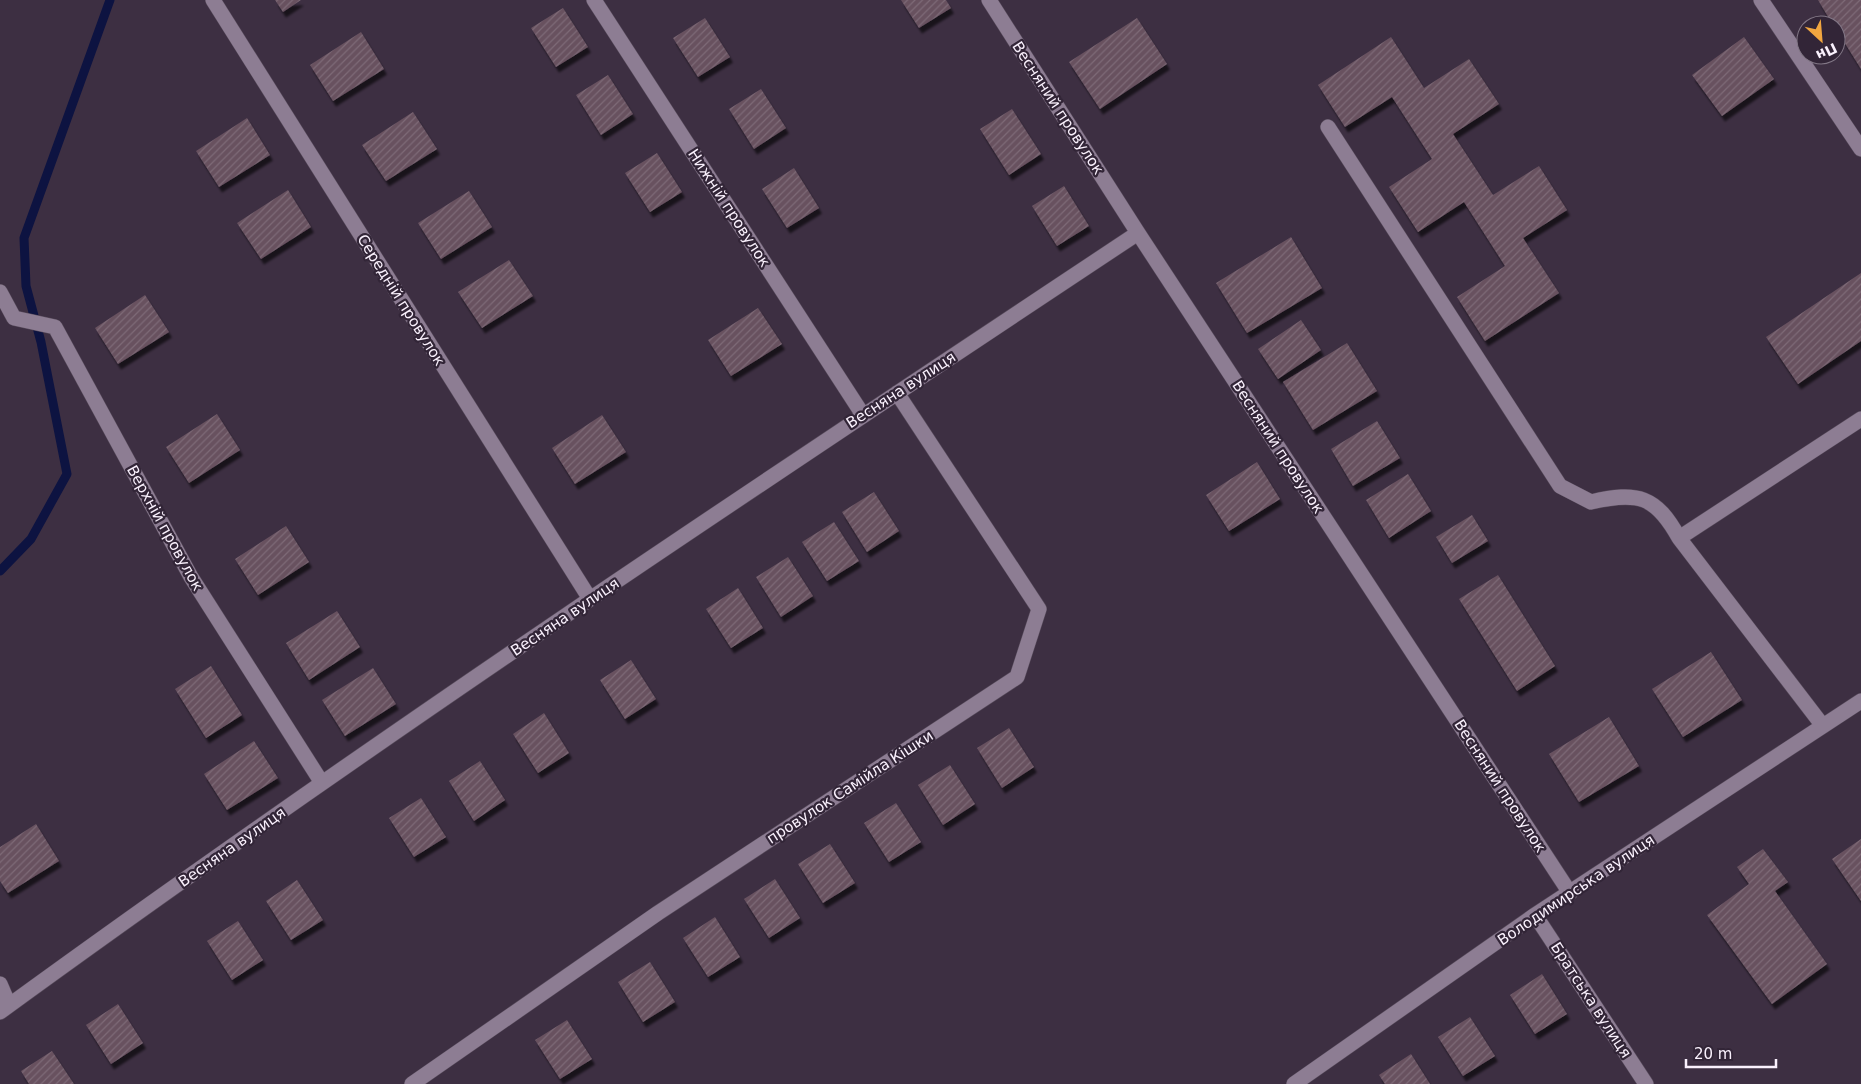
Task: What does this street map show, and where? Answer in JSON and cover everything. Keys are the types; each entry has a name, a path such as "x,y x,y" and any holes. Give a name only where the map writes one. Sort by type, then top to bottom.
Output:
{"street":[{"name":"Середній провулок","path":"213,0 590,599"},
{"name":"Нижній провулок","path":"594,0 863,415"},
{"name":"Весняний провулок","path":"989,0 1138,233 1570,893"},
{"path":"1761,0 1861,149"},
{"path":"1328,127 1560,486 1591,502 1616,496 1634,498 1654,504 1667,516 1679,538 1823,726"},
{"name":"Весняна вулиця","path":"5,1009 322,783 590,599 1138,233"},
{"name":"Верхній провулок","path":"0,292 14,318 55,327 191,577 322,783"},
{"name":"провулок Самійла Кішки","path":"412,1084 658,913 1017,677 1039,609 898,393"},
{"path":"1679,538 1861,418"},
{"name":"Володимирська вулиця","path":"1294,1084 1535,916 1861,701"},
{"name":"Братська вулиця","path":"1535,916 1646,1084"},
{"path":"0,984 5,1009"}],"building":[{"path":"275,0 301,0 283,12"},
{"path":"901,0 946,0 951,8 919,28"},
{"path":"1818,0 1861,0 1861,69 1846,45 1846,15 1827,15"},
{"path":"563,8 588,47 556,67 531,28"},
{"path":"705,18 730,57 698,77 673,38"},
{"path":"1137,18 1167,64 1100,109 1069,62"},
{"path":"361,32 384,69 333,101 310,65"},
{"path":"1391,37 1424,88 1469,59 1499,104 1453,134 1493,195 1539,166 1567,210 1523,238 1559,293 1485,341 1457,297 1505,266 1464,202 1418,232 1389,187 1432,159 1392,97 1345,127 1318,85"},
{"path":"1744,37 1774,79 1722,116 1692,75"},
{"path":"608,75 633,114 601,135 576,95"},
{"path":"761,89 786,128 754,149 729,109"},
{"path":"1012,109 1041,154 1009,175 980,129"},
{"path":"413,112 437,149 386,181 362,145"},
{"path":"247,118 270,155 219,187 196,151"},
{"path":"657,153 682,192 650,212 625,173"},
{"path":"794,168 819,208 787,228 762,189"},
{"path":"1064,186 1089,226 1057,246 1032,206"},
{"path":"288,190 311,227 261,259 237,223"},
{"path":"469,191 492,227 441,259 418,223"},
{"path":"1291,237 1322,288 1247,333 1216,283"},
{"path":"509,260 533,296 482,328 458,292"},
{"path":"1861,273 1861,341 1798,384 1766,337"},
{"path":"145,295 169,332 118,364 95,328"},
{"path":"758,308 782,344 731,376 708,340"},
{"path":"1301,320 1321,350 1278,379 1258,349"},
{"path":"1347,343 1377,391 1313,430 1283,382"},
{"path":"217,414 240,450 189,483 166,447"},
{"path":"602,415 626,452 575,484 552,448"},
{"path":"1377,421 1400,458 1353,486 1331,449"},
{"path":"1257,462 1280,499 1229,531 1206,495"},
{"path":"1408,474 1431,511 1389,538 1366,500"},
{"path":"874,492 899,531 867,552 842,512"},
{"path":"1472,515 1488,541 1452,563 1436,537"},
{"path":"834,522 859,561 827,581 802,542"},
{"path":"286,526 309,562 258,595 235,559"},
{"path":"788,557 813,596 781,617 756,577"},
{"path":"1498,575 1555,666 1517,691 1459,599"},
{"path":"738,588 763,628 731,648 706,609"},
{"path":"337,611 360,647 309,680 286,643"},
{"path":"1711,652 1742,700 1683,737 1652,689"},
{"path":"631,660 656,699 625,719 600,680"},
{"path":"211,666 242,715 206,738 175,689"},
{"path":"373,668 396,704 345,736 322,700"},
{"path":"544,713 569,753 538,773 513,734"},
{"path":"1609,717 1639,766 1579,802 1549,754"},
{"path":"1009,728 1034,767 1002,788 977,748"},
{"path":"254,741 278,778 227,810 204,774"},
{"path":"480,761 505,800 474,821 449,781"},
{"path":"950,765 975,804 943,825 918,785"},
{"path":"421,798 446,837 414,857 389,818"},
{"path":"896,803 921,842 889,862 864,823"},
{"path":"36,824 59,861 8,893 0,881 0,847"},
{"path":"1861,839 1861,901 1832,859"},
{"path":"830,844 855,883 823,903 798,864"},
{"path":"1763,849 1788,882 1775,891 1827,964 1772,1004 1707,915 1749,884 1737,867"},
{"path":"775,879 800,918 769,938 744,899"},
{"path":"297,880 323,920 291,940 266,901"},
{"path":"715,917 740,957 708,977 683,938"},
{"path":"238,921 263,960 232,980 207,941"},
{"path":"650,962 675,1002 643,1022 618,982"},
{"path":"1542,974 1567,1014 1535,1034 1510,995"},
{"path":"118,1004 143,1043 111,1064 86,1025"},
{"path":"1470,1017 1495,1056 1463,1076 1438,1037"},
{"path":"567,1020 592,1059 560,1079 535,1040"},
{"path":"52,1051 74,1084 29,1084 21,1071"},
{"path":"1411,1054 1430,1084 1385,1084 1379,1075"}],"waterway":[{"path":"0,571 31,539 67,474 41,342 26,286 24,238 110,0"}]}
